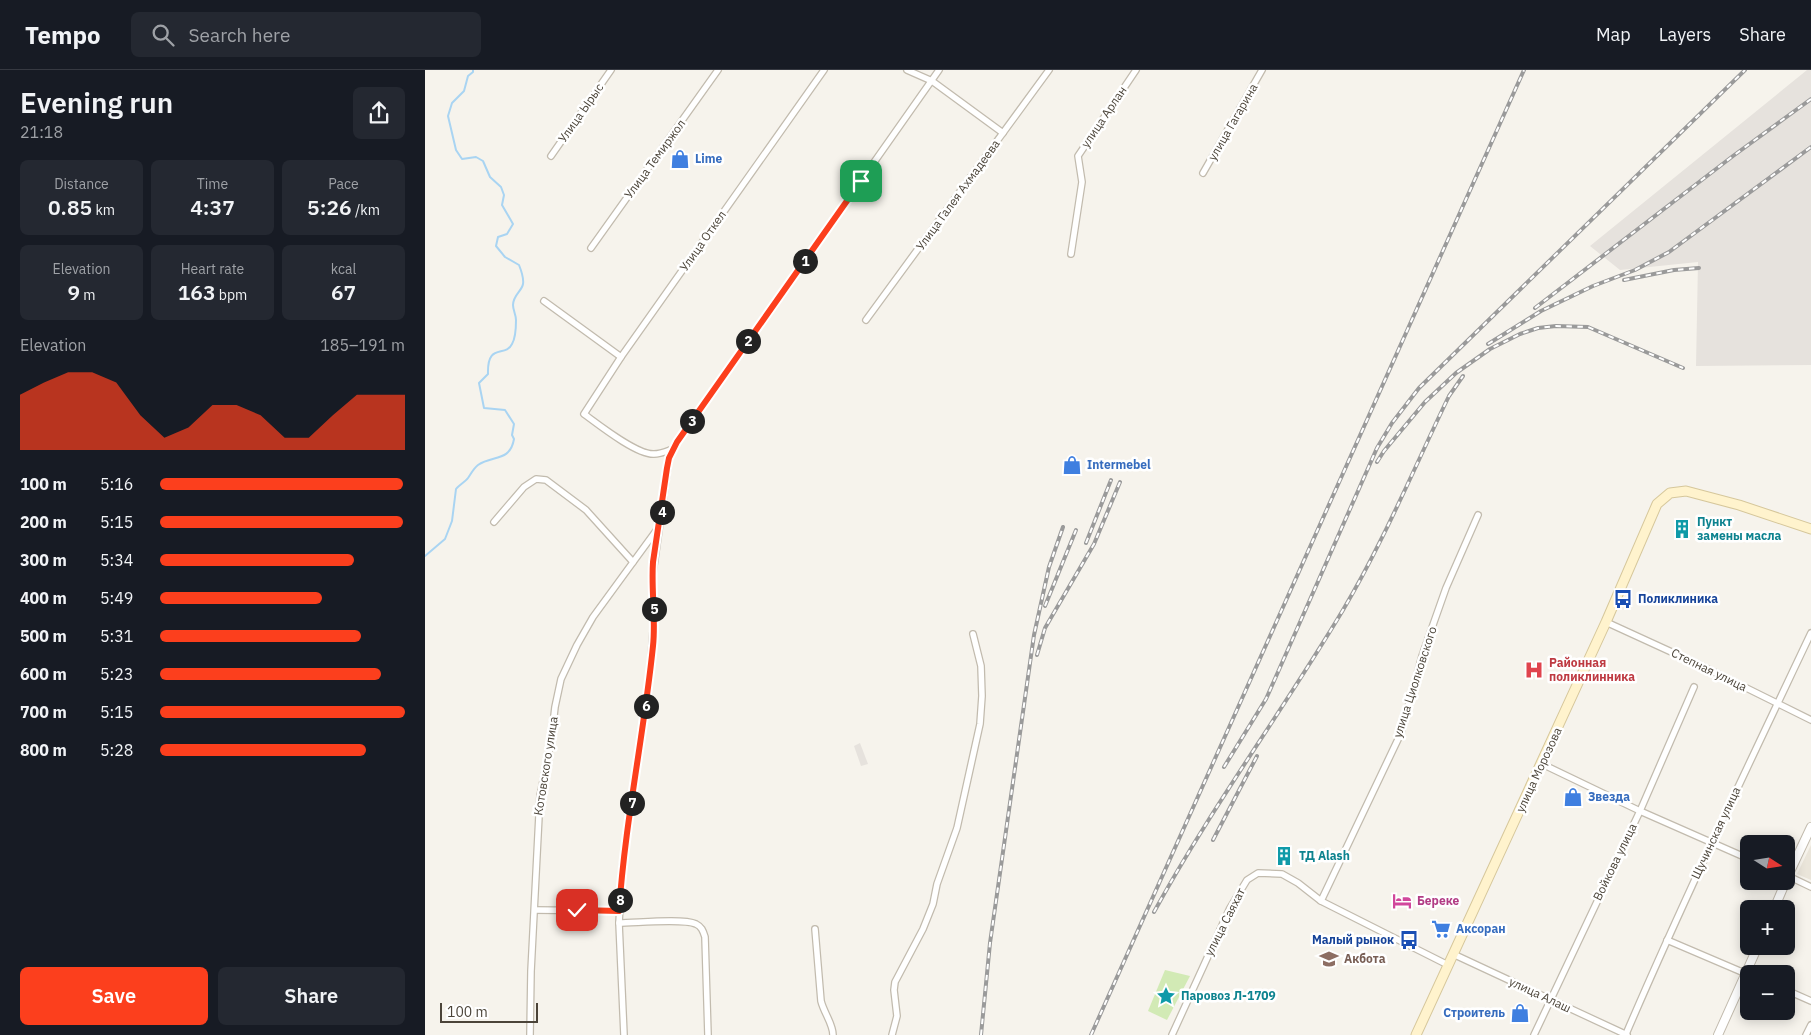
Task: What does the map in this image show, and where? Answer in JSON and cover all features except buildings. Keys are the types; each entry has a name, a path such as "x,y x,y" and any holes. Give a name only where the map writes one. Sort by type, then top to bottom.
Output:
{"main road":[{"name":"улица Морозова","path":"1416,1035 1606,622 1657,504 1670,493 1686,491 1739,505 1811,529"}],"street":[{"name":"Улица Ырыс","path":"551,156 611,70"},
{"name":"Улица Темиржол","path":"591,248 718,70"},
{"name":"Улица Откел","path":"673,449 661,453 647,454 615,437 584,414 621,357 824,70"},
{"path":"907,70 932,81 1003,133"},
{"path":"624,1035 619,923 622,870 653,643 652,580 669,458 673,449 939,70"},
{"name":"Улица Галея Ахмадеева","path":"866,320 1049,70"},
{"name":"улица Арлан","path":"1071,254 1082,182 1078,156 1136,70"},
{"name":"улица Гагарина","path":"1203,173 1262,70"},
{"path":"544,301 621,357"},
{"path":"494,522 524,487 536,479 546,480 586,510 633,562"},
{"name":"улица Циолковского","path":"1321,901 1401,733 1422,656 1446,588 1477,515"},
{"name":"Котовского улица","path":"530,1035 539,796 561,680 577,645 593,617 659,527"},
{"name":"Степная улица","path":"1606,622 1703,666 1811,720"},
{"name":"Щучинская улица","path":"1627,1035 1711,843 1811,633"},
{"path":"892,1035 897,1016 895,982 923,929 933,904 937,884 957,828 980,724 982,696 981,666 973,634"},
{"name":"Войкова улица","path":"1534,1035 1694,687"},
{"path":"1541,764 1740,855"},
{"path":"1795,861 1811,827"},
{"name":"улица Саяхат","path":"1172,1035 1230,908 1247,880 1258,872 1282,874 1298,883 1321,901 1448,965"},
{"path":"1795,881 1811,887"},
{"path":"535,910 619,911"},
{"path":"619,923 681,922 696,924 703,929 705,936 708,1035"},
{"path":"815,929 821,1001 833,1030 833,1035"},
{"path":"1667,940 1740,971"},
{"name":"улица Алаш","path":"1453,954 1627,1035"},
{"path":"1718,1035 1740,989"},
{"path":"1795,994 1811,1001"},
{"path":"1806,1035 1811,1025"}],"shaded area":[{"path":"1807,70 1811,70 1811,365 1696,366 1698,262 1620,270 1590,246"},
{"path":"860,743 868,764 861,766 854,746"},
{"path":"1811,845 1811,880 1797,874"}],"green space":[{"path":"1165,970 1190,976 1167,1020 1148,1011"}],"waterway":[{"path":"425,556 445,539 452,521 456,489 478,465 505,455 512,446 514,439 512,435 514,424 505,410 484,408 479,383 488,374 488,364 493,354 509,348 515,336 516,320 513,302 522,287 523,277 519,265 505,257 496,246 498,237 507,234 513,224 502,205 504,195 501,187 490,177 483,161 476,157 462,159 456,150 448,116 452,103 464,91 468,76 473,70"}],"railway":[{"path":"1091,1035 1524,70"},
{"path":"1224,767 1266,699 1377,448 1392,423 1419,388 1745,70"},
{"path":"1535,308 1733,156 1811,99"},
{"path":"1488,344 1541,311 1593,286 1635,270 1669,252 1811,147"},
{"path":"1624,280 1674,270 1699,268"},
{"path":"1377,462 1425,402 1456,373 1490,349 1520,334 1538,328 1556,326 1588,327 1683,368"},
{"path":"1154,912 1199,835 1296,686 1358,584 1449,396 1463,376"},
{"path":"1086,543 1111,480"},
{"path":"1037,655 1045,628 1094,544 1120,482"},
{"path":"981,1035 990,943 1034,635 1049,567 1063,527"},
{"path":"1045,606 1076,530"},
{"path":"1213,840 1257,756"}],"place":[{"name":"Lime","path":"680,159"},
{"name":"Intermebel","path":"1072,465"},
{"name":"Пункт замены масла","path":"1682,529"},
{"name":"Поликлиника","path":"1623,599"},
{"name":"Районная поликлинника","path":"1534,670"},
{"name":"Звезда","path":"1573,797"},
{"name":"ТД Alash","path":"1284,856"},
{"name":"Береке","path":"1402,901"},
{"name":"Аксоран","path":"1441,929"},
{"name":"Малый рынок","path":"1409,940"},
{"name":"Акбота","path":"1329,959"},
{"name":"Паровоз Л-1709","path":"1166,996"},
{"name":"Строитель","path":"1520,1013"}],"route":[{"path":"577,910 619,911 622,870 653,643 653,562 669,458 677,442 861,181"}]}
